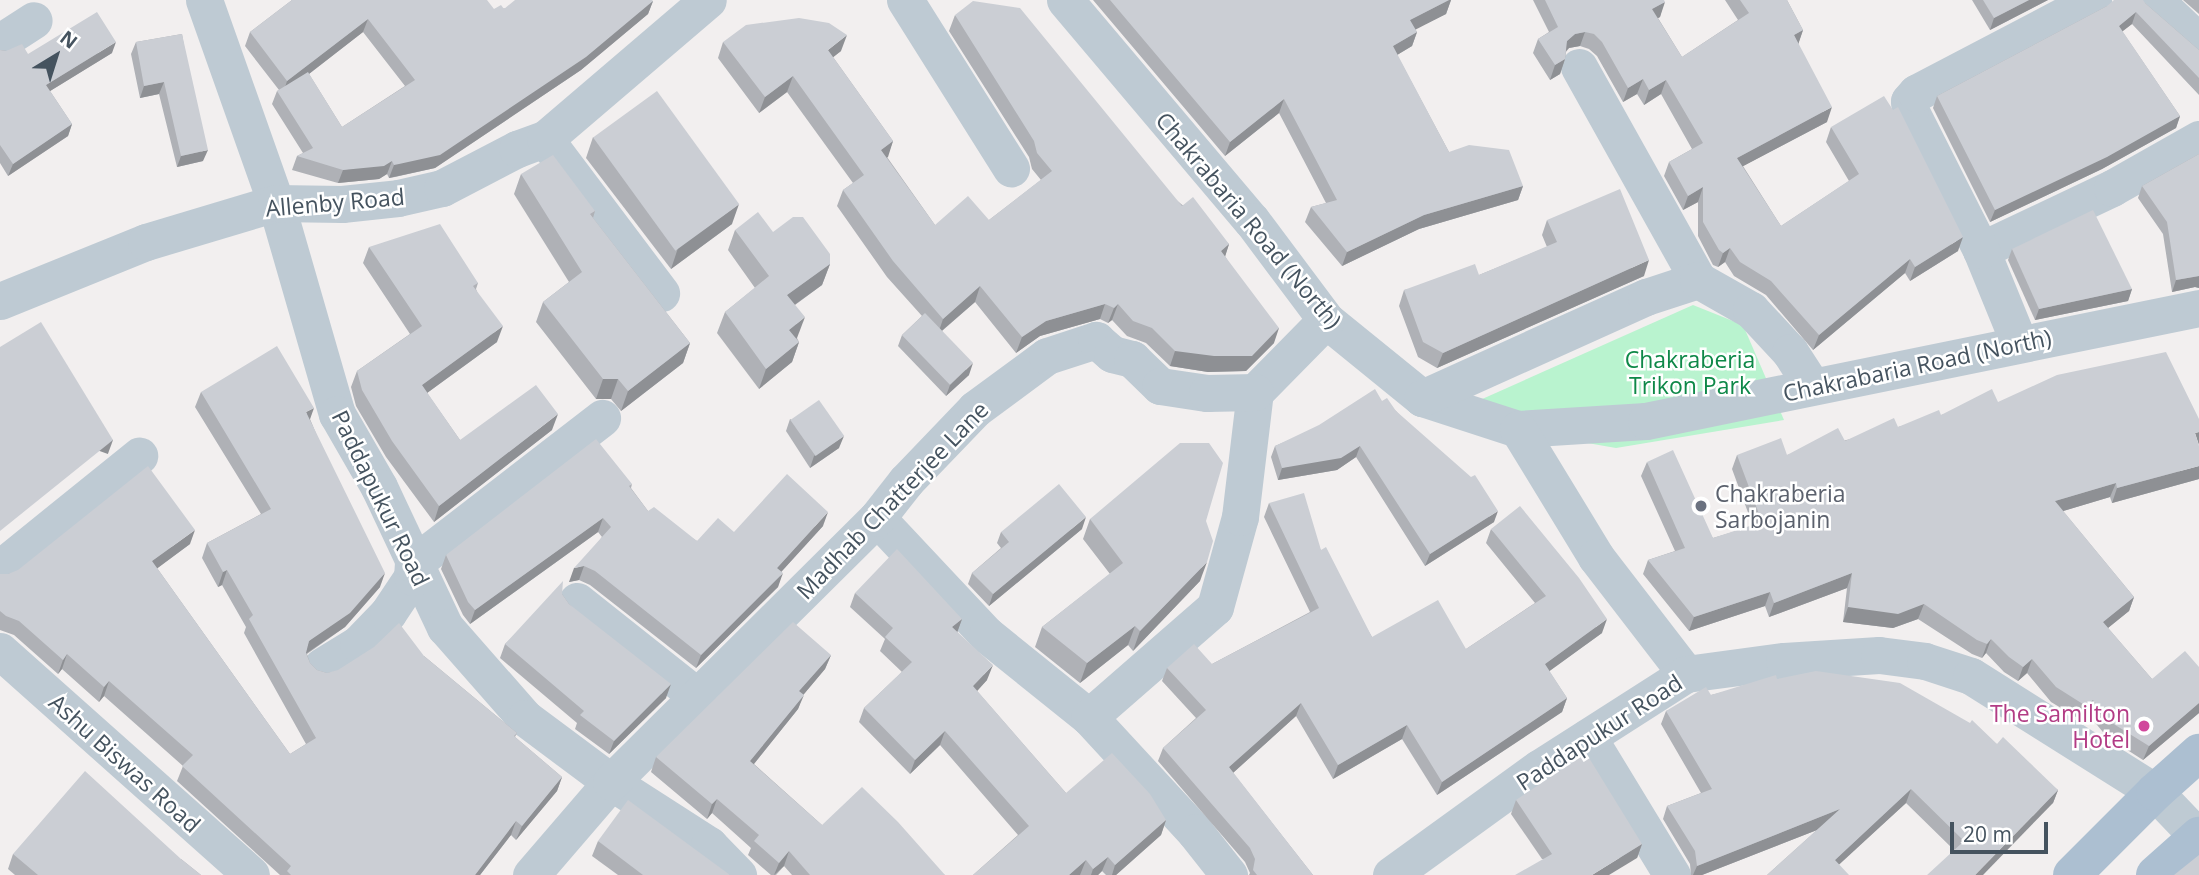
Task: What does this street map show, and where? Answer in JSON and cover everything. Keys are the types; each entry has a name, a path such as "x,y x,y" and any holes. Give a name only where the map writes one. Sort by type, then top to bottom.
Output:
{"main road":[{"path":"2072,875 2155,792 2199,753"},
{"path":"2155,875 2198,836"}],"street":[{"name":"Paddapukur Road","path":"204,0 276,203 337,414 379,487 445,627 525,718 611,782 709,845 728,872"},
{"path":"905,0 1011,168"},
{"name":"Chakrabaria Road (North)","path":"1065,0 1252,221 1326,320 1422,398 1518,429 1646,421 1755,401 1812,386 2019,342 2196,319"},
{"path":"2019,342 1980,250 1910,110 1909,102 1916,93 2093,0"},
{"path":"2155,0 2199,42"},
{"name":"Allenby Road","path":"0,301 146,242 276,203 342,204 398,198 442,188 517,149 545,139 693,5"},
{"path":"0,41 34,20"},
{"path":"1579,67 1698,279 1751,310 1790,352 1812,386"},
{"path":"545,139 661,293"},
{"path":"1980,250 2112,188 2199,139"},
{"path":"1422,398 1646,297 1698,279"},
{"path":"1089,718 1215,607 1240,517 1255,392 1326,320"},
{"name":"Madhab Chatterjee Lane","path":"531,875 611,782 877,518 906,481 975,409 1048,356 1096,340 1112,354 1132,359 1160,386 1207,393 1255,392"},
{"path":"322,666 358,644 388,613 412,578 413,564 602,418"},
{"path":"1518,429 1596,557 1686,674"},
{"path":"0,568 139,456"},
{"path":"877,518 987,635 1089,718 1195,832 1228,875"},
{"path":"577,601 698,697"},
{"name":"Ashu Biswas Road","path":"0,651 251,875"},
{"name":"Paddapukur Road","path":"1412,869 1588,737 1686,674 1784,661 1879,655 1925,661 1971,676 2155,792 2198,836"},
{"path":"1588,737 1672,875"}],"green space":[{"name":"Chakraberia Trikon Park","path":"1693,305 1743,325 1784,420 1616,448 1530,433 1462,408"}],"building":[{"path":"292,0 487,0 494,9 501,5 504,9 515,0 653,1 586,57 440,155 394,165 392,161 384,166 343,170 297,156 313,148 277,91 308,72 342,127 415,80 368,19 287,81 250,32"},
{"path":"1110,0 1449,0 1410,20 1417,32 1393,46 1449,152 1469,145 1509,150 1523,186 1424,215 1347,252 1311,207 1337,200 1284,99 1230,142"},
{"path":"1545,0 1664,0 1665,2 1652,9 1682,57 1749,13 1740,0 1787,0 1803,30 1794,35 1832,107 1737,158 1781,226 1859,174 1831,127 1884,96 1893,110 1898,107 1963,237 1915,267 1910,259 1819,335 1771,281 1740,262 1730,248 1723,253 1719,250 1703,222 1703,187 1688,196 1669,162 1703,143 1666,80 1649,90 1643,79 1628,88 1602,42 1594,34 1585,32 1575,34 1567,41 1565,59 1555,65 1538,39 1558,27"},
{"path":"1983,0 2029,0 1994,18"},
{"path":"2114,0 2143,0 2199,50 2199,78 2136,12 2119,26 2180,116 2107,157 1995,210 1937,96"},
{"path":"973,1 1020,8 1182,206 1193,197 1229,244 1221,251 1279,328 1252,356 1214,356 1175,351 1152,328 1133,321 1118,304 1114,308 1105,304 1046,321 1022,337 980,286 943,319 893,261 843,190 864,175 793,76 765,97 723,42 746,25 799,18 829,23 847,35 828,50 893,141 881,150 935,225 968,196 989,220 1052,171 1037,153 1034,141 955,15"},
{"path":"97,12 116,42 46,85 72,124 13,164 0,145 0,50 6,51 22,44 28,54"},
{"path":"182,34 208,150 181,156 164,82 144,86 136,42"},
{"path":"657,91 739,204 675,251 593,137"},
{"path":"2199,154 2199,276 2176,280 2167,222 2142,186"},
{"path":"553,155 595,211 590,214 690,343 628,391 618,379 603,379 543,302 582,272 521,174"},
{"path":"1620,189 1649,260 1443,353 1423,342 1404,290 1475,264 1479,275 1557,242 1547,220"},
{"path":"2093,210 2132,289 2039,309 2012,249"},
{"path":"758,212 773,232 793,217 803,217 830,254 830,264 787,295 805,317 789,330 799,342 766,369 725,312 769,276 735,230"},
{"path":"440,224 478,283 473,286 503,326 422,385 460,440 536,385 558,414 439,506 392,441 362,390 357,371 422,326 369,247"},
{"path":"925,313 973,363 950,385 902,335"},
{"path":"41,322 113,440 0,531 0,347"},
{"path":"277,346 314,408 306,412 385,573 350,613 309,641 306,653 310,663 317,670 327,673 338,670 374,647 399,623 424,656 517,733 514,736 562,777 522,826 516,821 475,875 291,875 287,871 291,866 182,766 193,755 109,681 104,687 67,654 63,660 19,621 0,611 0,574 18,570 148,466 195,530 152,561 290,754 316,738 249,619 253,615 227,570 223,572 207,543 271,509 201,392"},
{"path":"2166,352 2199,419 2199,432 2195,433 2199,446 2199,466 2117,488 2116,483 2055,501 2134,597 2103,622 2152,679 2185,651 2199,667 2199,703 2149,746 2112,723 2093,700 2086,706 2056,687 2032,659 2023,667 1991,639 1987,644 1977,640 1924,604 1898,614 1848,607 1852,573 1774,603 1770,592 1694,617 1648,560 1685,548 1647,462 1673,450 1713,538 1762,522 1737,455 1781,438 1787,455 1838,428 1845,441 1894,418 1898,427 1939,410 1941,415 1992,389 1998,402 2057,375"},
{"path":"1375,389 1382,401 1387,398 1396,411 1471,477 1475,475 1498,511 1430,554 1360,446 1341,458 1282,468 1275,446 1319,425"},
{"path":"819,400 844,436 816,456 790,420"},
{"path":"596,439 632,484 629,486 648,511 654,507 697,541 718,518 734,532 787,474 828,512 777,568 783,573 701,655 595,571 584,566 574,568 611,527 603,518 475,610 468,602 446,555"},
{"path":"1180,443 1209,443 1223,463 1206,521 1213,541 1207,562 1140,631 1135,626 1087,663 1042,627 1123,563 1090,519"},
{"path":"1059,484 1086,517 993,594 972,573 1009,542 1001,532"},
{"path":"1304,493 1321,550 1326,547 1372,637 1438,600 1466,649 1546,596 1491,529 1520,506 1579,578 1607,619 1545,664 1567,698 1442,782 1407,725 1338,765 1301,703 1229,767 1313,875 1257,875 1253,870 1255,859 1250,848 1163,748 1206,710 1167,668 1194,644 1212,664 1319,608 1269,503"},
{"path":"897,549 962,619 952,627 993,665 973,686 1066,793 1112,753 1150,794 1166,820 1115,865 1108,857 1093,869 1086,860 1069,875 973,875 1029,826 945,731 915,760 864,708 912,662 885,637 893,628 855,593"},
{"path":"563,581 562,594 569,604 671,684 614,741 580,715 584,711 505,644"},
{"path":"793,622 831,655 799,691 804,695 750,761 822,825 862,787 898,822 945,875 810,875 789,851 779,863 754,841 759,835 717,799 712,804 656,757"},
{"path":"1816,671 1900,683 1970,723 1972,720 1997,744 2003,737 2058,790 1975,875 1927,875 1964,841 1911,789 1835,860 1849,875 1767,875 1840,809 1697,866 1695,851 1667,806 1712,789 1666,711 1706,687 1711,695 1776,675 1777,679"},
{"path":"1586,753 1642,844 1592,875 1515,875 1552,854 1516,800"},
{"path":"85,771 201,875 38,875 13,854"},
{"path":"628,800 730,875 643,875 598,841"},
{"path":"2199,855 2199,875 2174,875"}],"place":[{"name":"Chakraberia Sarbojanin","path":"1701,506"},
{"name":"The Samilton Hotel","path":"2144,726"}]}
